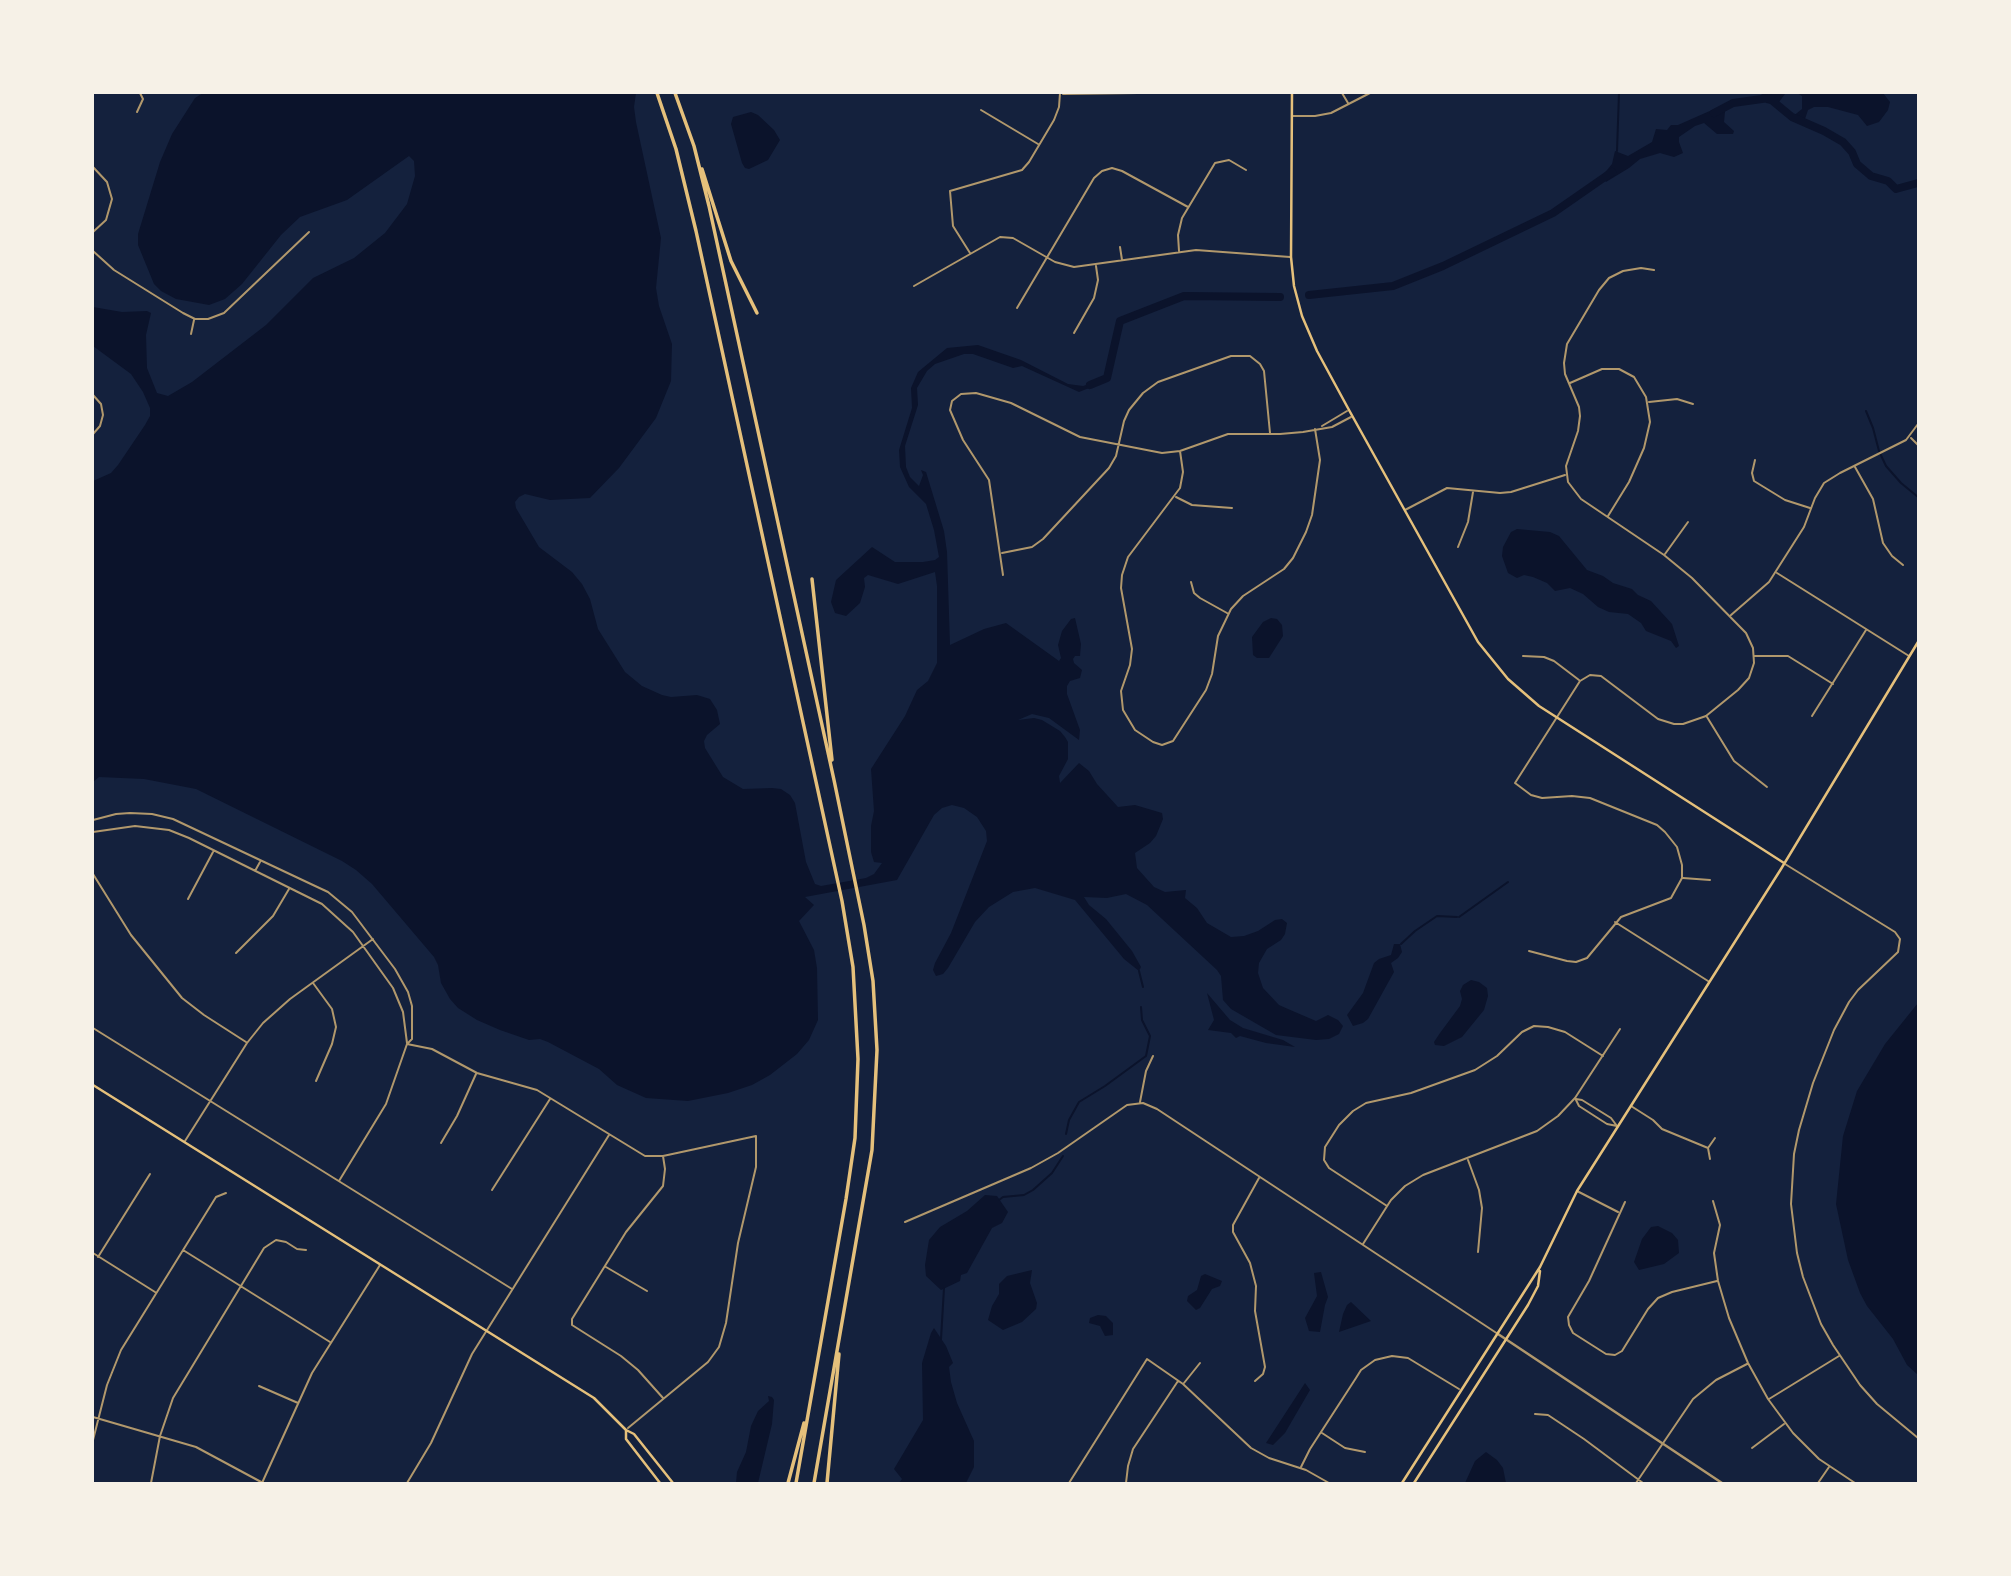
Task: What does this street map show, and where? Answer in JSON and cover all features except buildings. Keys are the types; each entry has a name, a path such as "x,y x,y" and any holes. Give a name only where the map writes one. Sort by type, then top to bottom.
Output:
{"highway":[{"path":"657,93 676,149 696,232 842,901 853,967 858,1027 856,1117 846,1199 796,1483"},
{"path":"675,93 731,261 757,313"},
{"path":"694,146 834,780 859,898 874,994 877,1098 870,1173 814,1483"},
{"path":"812,579 834,780"},
{"path":"827,1483 840,1341"},
{"path":"788,1483 809,1407"}],"main road":[{"path":"1292,93 1291,257 1297,299 1308,331 1352,416 1468,627 1485,652 1515,686 1557,718 1784,863"},
{"path":"1402,1483 1540,1268 1577,1191 1784,863 1918,642"},
{"path":"93,1085 594,1398 626,1430 634,1434 673,1483"},
{"path":"1414,1483 1538,1286 1540,1268"},
{"path":"626,1430 626,1439 660,1483"}],"street":[{"path":"137,112 143,99 140,93"},
{"path":"970,253 953,226 950,191 1016,172 1026,166 1058,113 1060,94 1138,93"},
{"path":"1342,93 1349,104"},
{"path":"1292,116 1326,115 1370,93"},
{"path":"981,110 1039,145"},
{"path":"1180,252 1180,226 1188,206 1212,167 1220,160 1229,160 1246,170"},
{"path":"93,167 104,177 111,194 108,214 93,232"},
{"path":"1017,307 1094,178 1107,169 1122,171 1188,206"},
{"path":"93,251 114,270 195,319 212,318 224,313 309,232"},
{"path":"914,286 994,238 1007,236 1064,266 1096,265 1206,250 1291,257"},
{"path":"1120,247 1122,261"},
{"path":"1074,332 1097,290 1096,265"},
{"path":"1529,951 1567,961 1581,961 1593,954 1615,922 1626,914 1671,898 1682,878 1677,847 1657,825 1590,798 1542,798 1531,795 1515,783 1580,681 1590,675 1601,676 1666,723 1691,723 1706,716 1744,684 1752,670 1754,656 1746,633 1730,615 1686,572 1576,494 1566,474 1580,415 1564,363 1567,344 1603,284 1623,271 1641,268 1654,270"},
{"path":"191,334 195,319"},
{"path":"1000,553 1023,550 1038,544 1109,468 1129,410 1150,387 1167,379 1237,355 1250,356 1264,371 1270,434"},
{"path":"1569,384 1602,369 1619,369 1640,383 1648,402 1650,422 1643,452 1608,517"},
{"path":"1003,575 989,480 960,435 950,410 952,401 965,393 982,394 1020,406 1080,437 1154,453 1180,451 1228,434 1270,434 1332,426 1352,416"},
{"path":"93,395 101,404 103,415 100,426 93,434"},
{"path":"1648,402 1677,399 1693,404"},
{"path":"1322,427 1349,410"},
{"path":"1730,615 1760,591 1776,572 1804,527 1824,483 1910,437 1918,424"},
{"path":"1180,451 1183,476 1175,496 1131,553 1122,575 1121,588 1132,649 1130,665 1121,691 1123,710 1135,730 1160,745 1173,741 1204,695 1212,674 1218,636 1228,613 1243,596 1284,569 1293,558 1306,532 1312,515 1320,460 1315,429"},
{"path":"1910,437 1918,445"},
{"path":"1755,460 1752,473 1754,481 1785,500 1811,508"},
{"path":"1854,466 1873,499 1883,543 1903,565"},
{"path":"1404,510 1447,488 1511,492 1566,474"},
{"path":"1458,547 1468,522 1474,491"},
{"path":"1175,496 1192,505 1232,508"},
{"path":"1664,555 1688,522"},
{"path":"1776,572 1910,656"},
{"path":"1191,582 1200,598 1228,613"},
{"path":"1812,716 1867,629"},
{"path":"1523,656 1544,657 1554,661 1564,666 1580,681"},
{"path":"1754,656 1788,656 1833,684"},
{"path":"1706,716 1734,761 1767,787"},
{"path":"93,820 123,814 165,817 200,830 328,892 352,912 400,977 408,992 413,1025 412,1039 407,1044 386,1104 339,1181"},
{"path":"93,832 120,826 150,827 182,835 317,900 334,913 363,946 393,988 403,1012 407,1044"},
{"path":"188,899 214,851"},
{"path":"255,871 260,861"},
{"path":"1784,863 1895,932 1900,939 1898,952 1858,990 1841,1016 1805,1106 1794,1154 1791,1204 1797,1253 1811,1301 1839,1356 1877,1404 1918,1438"},
{"path":"93,874 131,935 176,992 192,1007 247,1043"},
{"path":"1682,878 1710,880"},
{"path":"236,953 273,916 289,888"},
{"path":"1615,922 1709,981"},
{"path":"184,1142 247,1043 276,1010 373,939"},
{"path":"312,982 332,1009 336,1027 332,1044 316,1081"},
{"path":"1387,1206 1329,1168 1324,1160 1325,1147 1353,1111 1366,1104 1412,1093 1475,1070 1497,1055 1522,1032 1534,1026 1565,1032 1603,1056"},
{"path":"93,1028 512,1289"},
{"path":"1362,1244 1398,1192 1414,1180 1538,1130 1558,1116 1575,1098 1620,1029"},
{"path":"407,1044 432,1049 477,1073 528,1086 645,1156 663,1156 756,1136 756,1167 738,1243 722,1339 708,1362 626,1430"},
{"path":"1140,1103 1146,1071 1153,1056"},
{"path":"441,1143 477,1073"},
{"path":"492,1190 551,1098"},
{"path":"1575,1098 1611,1118 1618,1126"},
{"path":"1575,1098 1579,1106 1607,1124 1618,1126"},
{"path":"905,1222 1031,1168 1058,1153 1127,1105 1140,1103 1157,1109 1722,1483"},
{"path":"1631,1106 1653,1119 1662,1129 1708,1148"},
{"path":"407,1483 431,1443 472,1354 610,1134"},
{"path":"1710,1159 1708,1148 1715,1138"},
{"path":"663,1156 666,1169 663,1185 631,1226 572,1319 572,1325 621,1356 638,1370 664,1399"},
{"path":"1468,1159 1482,1208 1478,1252"},
{"path":"98,1257 150,1174"},
{"path":"1255,1381 1263,1374 1265,1367 1255,1319 1256,1286 1250,1263 1235,1237 1233,1225 1260,1177"},
{"path":"1577,1191 1619,1213"},
{"path":"93,1440 113,1367 216,1197 226,1193"},
{"path":"1713,1201 1720,1225 1713,1253 1718,1281 1729,1318 1748,1363 1785,1423 1805,1447 1855,1483"},
{"path":"1625,1202 1589,1281 1568,1317 1570,1329 1606,1354 1619,1354 1648,1308 1658,1298 1718,1281"},
{"path":"150,1483 160,1436 178,1388 264,1248 271,1241 281,1240 297,1249 306,1250"},
{"path":"183,1250 331,1343"},
{"path":"93,1253 156,1293"},
{"path":"93,1417 196,1447 262,1483 312,1373 380,1264"},
{"path":"605,1267 647,1291"},
{"path":"1301,1468 1361,1370 1368,1364 1384,1357 1401,1356 1414,1360 1462,1391"},
{"path":"1769,1399 1839,1356"},
{"path":"1069,1483 1147,1359 1179,1380 1251,1448 1267,1457 1301,1468 1329,1483"},
{"path":"1183,1384 1200,1363"},
{"path":"1637,1482 1698,1394 1722,1376 1748,1363"},
{"path":"1126,1483 1133,1449 1179,1380"},
{"path":"260,1386 299,1403"},
{"path":"1535,1414 1548,1415 1584,1439 1637,1482 1643,1483"},
{"path":"1752,1448 1785,1423"},
{"path":"1321,1433 1345,1448 1365,1452"},
{"path":"1818,1483 1829,1466"}],"water":[{"path":"203,93 636,93 636,122 661,238 656,288 672,344 671,381 656,418 619,468 590,498 550,500 525,494 515,502 516,508 539,547 572,572 582,584 590,599 598,629 625,672 642,686 662,695 697,695 710,699 717,710 720,724 707,735 705,748 723,777 743,789 781,789 790,795 795,803 806,862 815,884 821,886 866,878 874,874 882,863 874,862 871,852 874,811 871,769 905,716 917,690 928,681 937,663 935,572 898,584 868,575 864,578 865,587 860,603 846,616 835,613 831,602 836,580 872,547 895,562 923,562 939,557 926,504 909,487 900,467 899,450 912,408 911,388 918,372 947,348 978,345 1021,360 1068,384 1083,386 1098,381 1099,384 1079,392 1022,366 1013,368 973,354 964,354 935,364 927,371 917,388 918,405 905,446 906,467 910,477 919,486 923,475 921,470 926,472 944,531 950,645 984,629 1006,623 1059,661 1061,658 1058,645 1062,631 1071,619 1075,618 1081,644 1080,656 1073,659 1082,670 1080,678 1070,681 1067,694 1080,730 1079,740 1049,718 1032,714 1018,720 1042,720 1065,737 1068,742 1068,759 1059,776 1060,783 1079,763 1089,771 1118,807 1135,805 1162,813 1163,819 1156,836 1135,853 1137,868 1154,887 1165,892 1186,890 1185,898 1197,908 1207,923 1231,937 1258,931 1275,920 1282,919 1287,923 1281,940 1267,949 1259,963 1258,973 1263,988 1279,1005 1316,1021 1328,1015 1338,1020 1343,1026 1339,1034 1329,1039 1316,1040 1276,1035 1231,1009 1223,1000 1221,976 1217,970 1147,905 1126,894 1107,898 1084,897 1132,951 1141,967 1139,971 1124,959 1075,900 1035,888 1013,892 989,907 975,922 948,968 943,974 936,976 933,970 935,963 951,933 987,841 986,831 977,817 964,808 952,805 942,808 934,815 897,880 805,897 814,905 799,921 814,950 818,1020 809,1040 797,1054 770,1075 752,1085 728,1093 688,1101 646,1098 617,1085 599,1069 548,1042 540,1039 529,1040 500,1030 458,1008 441,983 434,957 372,884 342,861 196,789 144,779 99,777 93,782 93,481 111,473 118,465 145,425 150,416 150,408 131,374 93,346 93,307 151,313 146,335 147,368 157,393 168,396 192,382 266,325 313,278 354,258 385,233 407,204 415,176 414,161 409,156 347,200 300,217 281,235 242,284 225,299 209,305 176,299 154,284 138,245 138,234 160,162 172,134 195,98"},
{"path":"1797,93 1785,94 1779,102 1772,104 1766,103 1761,95"},
{"path":"1797,93 1883,93 1890,102 1888,110 1879,122 1867,126 1858,115 1828,107 1808,110 1804,122 1792,117 1802,109 1802,96"},
{"path":"1721,106 1725,112 1724,122 1734,131 1733,134 1717,134 1704,123 1679,137 1683,153 1674,157 1660,153 1640,159 1606,182 1602,176 1612,164 1615,151 1628,156 1652,142 1656,129 1667,130 1671,125 1678,125"},
{"path":"751,112 774,130 780,140 768,160 749,169 742,163 731,124 733,117"},
{"path":"1517,529 1550,532 1559,536 1587,570 1632,589 1651,601 1672,624 1679,646 1676,648 1671,641 1646,631 1641,623 1628,614 1609,612 1570,588 1555,591 1547,583 1533,577 1524,575 1517,578 1508,573 1502,556 1503,547 1511,532"},
{"path":"1271,618 1277,619 1282,625 1283,636 1269,658 1257,658 1253,655 1252,637 1263,622"},
{"path":"1394,944 1400,944 1402,952 1391,963 1394,972 1368,1019 1353,1026 1347,1015 1363,993 1374,963 1391,955"},
{"path":"1471,980 1487,988 1484,1010 1462,1037 1444,1046 1435,1045 1434,1042 1460,1006 1460,991 1463,985"},
{"path":"1207,993 1230,1020 1243,1028 1283,1040 1295,1047 1240,1036 1236,1038 1231,1033 1208,1030 1214,1020"},
{"path":"1918,1003 1918,1375 1907,1365 1893,1339 1860,1293 1848,1260 1836,1204 1843,1136 1857,1091 1885,1044"},
{"path":"985,1195 997,1196 1008,1212 1002,1223 992,1228 967,1273 961,1275 960,1281 941,1290 926,1276 929,1240 940,1227 967,1211"},
{"path":"1658,1226 1672,1233 1678,1240 1679,1253 1664,1264 1639,1270 1634,1262 1642,1239 1651,1227"},
{"path":"1032,1270 1030,1283 1037,1303 1036,1309 1022,1322 1003,1330 988,1320 999,1294 999,1284 1007,1276"},
{"path":"1321,1272 1328,1297 1320,1332 1309,1331 1305,1318 1317,1296 1314,1273"},
{"path":"1205,1274 1222,1281 1220,1286 1212,1289 1196,1310 1187,1301 1188,1296 1197,1290 1201,1276"},
{"path":"1351,1302 1371,1321 1339,1332 1343,1314"},
{"path":"1106,1316 1113,1323 1113,1335 1105,1336 1100,1326 1089,1323 1090,1318"},
{"path":"934,1328 953,1363 949,1367 951,1382 974,1441 974,1467 966,1483 899,1483 902,1479 894,1469 923,1420 922,1363"},
{"path":"1305,1383 1310,1390 1285,1433 1273,1445 1266,1443"},
{"path":"768,1396 774,1400 772,1424 758,1483 736,1483 751,1426 758,1411 769,1401"},
{"path":"1486,1452 1503,1468 1506,1483 1465,1483 1475,1461"}],"waterway":[{"path":"1617,151 1619,93"},
{"path":"1714,113 1733,103 1769,98 1792,117 1843,142 1852,152 1857,164 1871,176 1888,181 1896,189 1918,183"},
{"path":"1309,295 1393,286 1443,266 1553,213 1612,172"},
{"path":"1090,385 1107,378 1120,321 1184,296 1280,297"},
{"path":"1866,411 1886,466 1918,497"},
{"path":"1459,917 1508,882"},
{"path":"1401,944 1437,916 1457,917"},
{"path":"1139,971 1143,987"},
{"path":"1066,1134 1069,1120 1079,1102 1146,1056 1150,1036 1142,1020 1141,1007"},
{"path":"999,1200 1003,1197 1024,1195 1033,1190 1052,1173 1063,1156"},
{"path":"941,1339 944,1288"}]}
